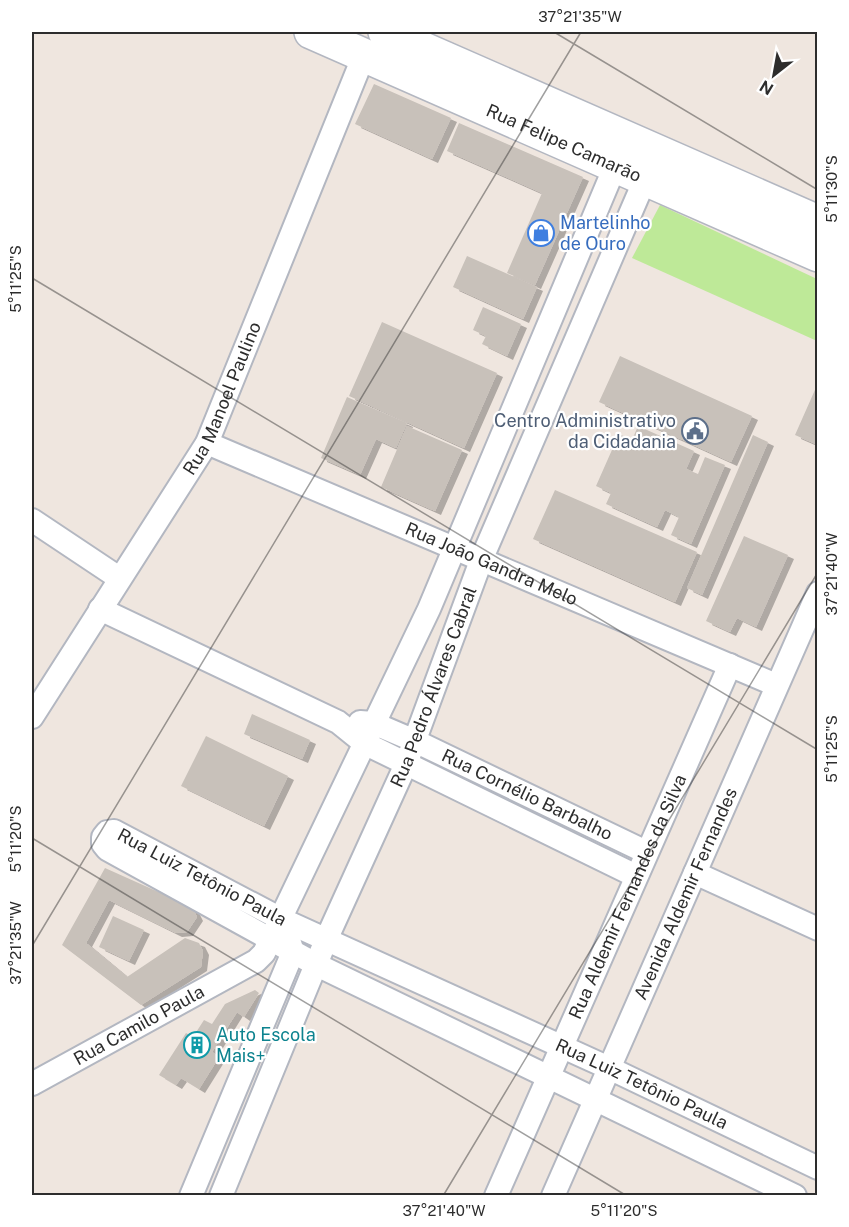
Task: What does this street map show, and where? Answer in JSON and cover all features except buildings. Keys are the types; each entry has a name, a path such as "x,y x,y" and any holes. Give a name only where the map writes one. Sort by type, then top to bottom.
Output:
{"main road":[{"name":"Rua Felipe Camarão","path":"311,32 375,43 453,61 818,222"},
{"name":"Rua Felipe Camarão","path":"375,43 616,164 818,255"}],"street":[{"path":"426,32 453,61"},
{"name":"Rua Manoel Paulino","path":"32,717 207,443 375,43"},
{"name":"Rua Pedro Álvares Cabral","path":"244,967 264,953 272,940 429,609 616,164"},
{"name":"Rua Pedro Álvares Cabral","path":"221,1196 326,940 406,764 482,558 646,177"},
{"name":"Rua João Gandra Melo","path":"207,443 455,546 776,685"},
{"path":"32,520 119,578"},
{"name":"Avenida Aldemir Fernandes","path":"553,1196 818,593"},
{"name":"Rua Cornélio Barbalho","path":"100,609 338,722 369,733 415,741 646,852"},
{"name":"Rua Aldemir Fernandes da Silva","path":"496,1196 730,665"},
{"name":"Rua Cornélio Barbalho","path":"369,733 406,764 636,876"},
{"name":"Rua Luiz Tetônio Paula","path":"795,1196 317,965 107,849 103,844 103,837 107,832 114,831 281,919 609,1068 818,1168"},
{"path":"695,873 818,929"},
{"path":"190,1196 293,952 281,919"},
{"name":"Rua Camilo Paula","path":"32,1084 244,967"}],"green space":[{"path":"660,205 817,279 817,341 632,258"}],"place":[{"name":"Martelinho de Ouro","path":"541,233"},
{"name":"Centro Administrativo da Cidadania","path":"695,431"},
{"name":"Auto Escola Mais+","path":"197,1045"}]}
